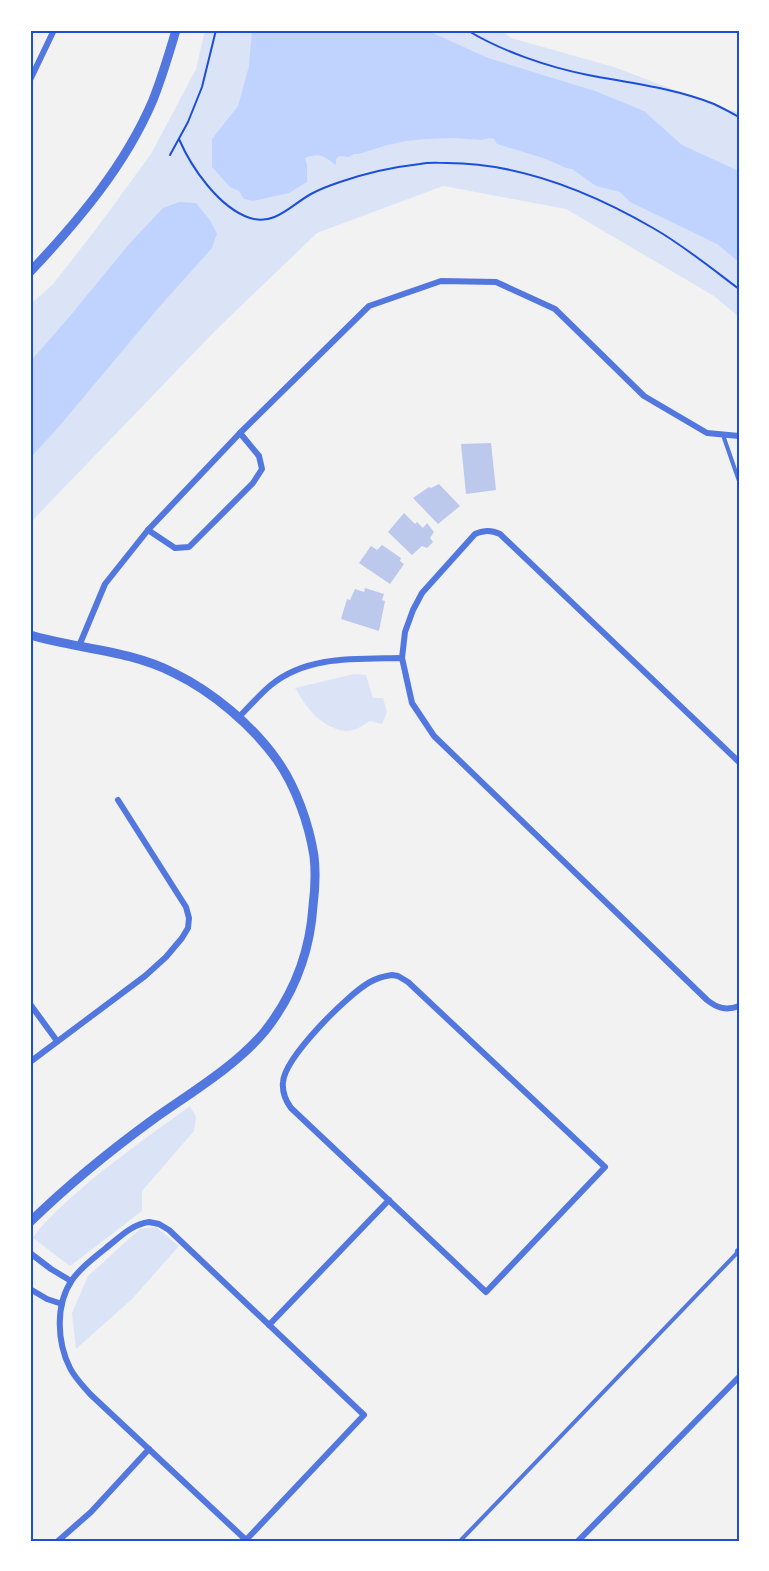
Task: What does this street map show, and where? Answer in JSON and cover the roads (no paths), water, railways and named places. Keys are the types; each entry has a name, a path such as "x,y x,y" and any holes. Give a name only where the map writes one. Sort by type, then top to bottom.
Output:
{"street":[{"path":"30,80 54,30"},
{"path":"30,272 77,221 111,176 136,134 156,91 176,30"},
{"path":"79,646 105,584 148,530 240,433 369,306 441,281 496,282 555,309 644,396 706,434 739,436"},
{"path":"148,530 175,548 189,547 253,483 262,469 259,456 240,433"},
{"path":"739,762 500,534 492,531 475,534 422,593 413,610 405,632 402,658 412,703 434,736 707,1000 716,1007 726,1009 739,1006"},
{"path":"30,635 143,660 198,686 222,703 260,739 277,760 297,796 310,837 315,878 313,915 307,951 300,973 264,1032 225,1068 112,1151 30,1222"},
{"path":"238,718 272,684 289,673 310,665 333,661 402,658"},
{"path":"30,1062 155,967 178,943 189,923 182,900 118,800"},
{"path":"392,975 408,982 605,1167 486,1292 389,1200 291,1108 283,1091 284,1077 289,1067 324,1022 365,985 392,975"},
{"path":"30,1004 57,1041"},
{"path":"269,1325 389,1200"},
{"path":"149,1222 159,1224 169,1230 364,1415 246,1540 90,1394 71,1369 63,1347 60,1314 65,1292 71,1281 88,1263 139,1224 149,1222"},
{"path":"30,1253 71,1281"},
{"path":"30,1289 62,1304"},
{"path":"578,1541 739,1377"},
{"path":"58,1541 91,1512 149,1449"}],"lane":[{"path":"723,435 739,481"},
{"path":"460,1541 739,1251"}],"water":[{"path":"252,30 426,30 488,58 595,91 644,111 682,145 739,171 739,262 717,244 630,202 620,192 596,186 572,169 497,144 491,138 405,141 349,157 339,156 336,159 336,165 322,156 314,155 305,158 307,182 289,193 253,201 244,199 239,191 230,187 212,167 212,139 238,106 249,66"},
{"path":"179,202 196,203 210,220 217,234 212,248 30,458 30,362 130,243 163,208"}]}
